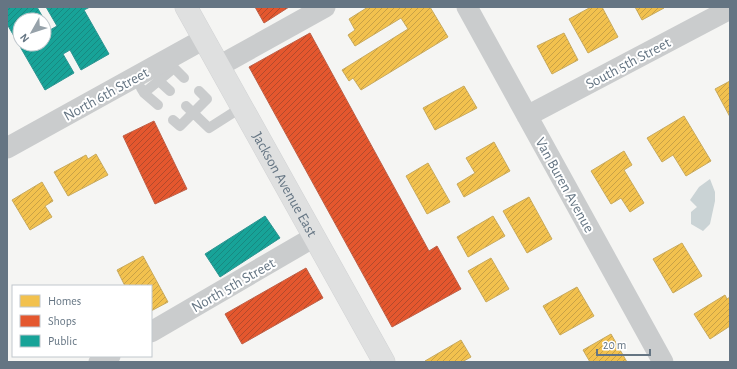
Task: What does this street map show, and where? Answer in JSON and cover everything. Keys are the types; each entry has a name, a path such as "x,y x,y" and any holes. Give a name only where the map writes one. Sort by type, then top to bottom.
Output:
{"main road":[{"name":"Jackson Avenue East","path":"186,7 384,362"}],"street":[{"path":"219,66 325,7"},
{"name":"Van Buren Avenue","path":"467,7 663,362"},
{"name":"South 5th Street","path":"527,116 730,9"},
{"name":"North 6th Street","path":"7,148 140,86 204,39"},
{"name":"North 5th Street","path":"152,331 314,236"},
{"path":"99,362 108,357"}],"lane":[{"path":"158,105 140,86 159,81 174,68 184,78"},
{"path":"159,81 170,91"},
{"path":"173,120 180,126 208,99 199,91"},
{"path":"186,106 209,128 242,107"}],"shaded area":[{"path":"710,179 715,192 715,201 710,224 703,231 691,224 691,212 697,207 690,200 699,187"}],"building: Homes":[{"path":"368,7 430,7 448,37 361,90 353,78 349,81 342,70 408,29 401,18 355,46 348,35 355,30 349,19"},
{"path":"591,7 602,7 618,37 588,53 569,19"},
{"path":"635,7 664,7 664,8 642,20"},
{"path":"564,33 578,60 552,74 537,46"},
{"path":"730,81 730,117 715,89"},
{"path":"464,86 477,108 435,130 423,108"},
{"path":"684,116 711,161 686,176 673,155 662,162 647,138"},
{"path":"494,142 510,171 464,197 457,184 475,173 466,158"},
{"path":"624,151 632,165 624,170 644,203 630,212 621,198 611,204 591,171"},
{"path":"96,154 108,175 68,196 54,172 86,155 88,159"},
{"path":"428,163 450,202 427,214 406,176"},
{"path":"42,182 53,201 45,206 52,217 30,230 12,200"},
{"path":"529,197 552,239 527,253 503,211"},
{"path":"493,216 505,236 468,257 457,237"},
{"path":"682,243 702,276 673,293 653,259"},
{"path":"143,256 168,302 152,310 152,285 124,285 117,270"},
{"path":"491,258 509,289 486,302 468,271"},
{"path":"577,287 594,316 560,335 543,306"},
{"path":"725,295 727,299 730,297 730,326 710,339 694,314"},
{"path":"611,334 627,362 590,362 583,350"},
{"path":"461,340 471,357 462,362 425,361"}],"building: Shops":[{"path":"255,7 289,7 264,23"},
{"path":"310,33 429,251 437,246 461,289 392,327 249,67"},
{"path":"154,121 187,189 155,204 123,136"},
{"path":"306,268 323,298 242,344 225,314"}],"building: Public":[{"path":"7,7 37,7 40,12 12,12 12,33 7,24"},
{"path":"46,7 90,7 84,10 109,54 81,70 70,50 63,54 74,73 45,90 23,52 52,52 52,29 57,26 52,17 52,12 49,12"},
{"path":"265,216 280,238 220,277 205,254"}]}
